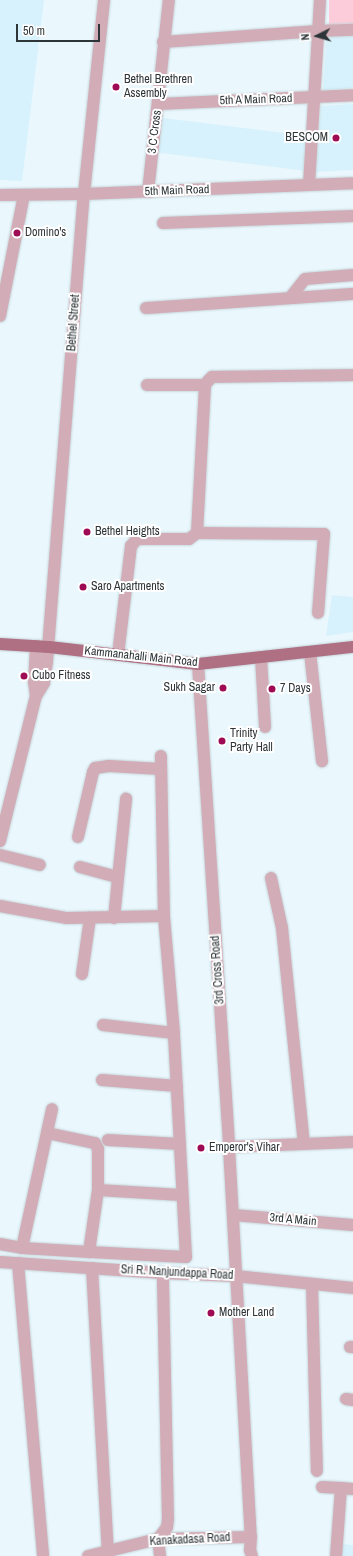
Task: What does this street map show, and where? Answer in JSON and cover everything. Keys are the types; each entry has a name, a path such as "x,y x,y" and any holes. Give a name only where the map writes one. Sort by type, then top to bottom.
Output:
{"main road":[{"name":"Kammanahalli Main Road","path":"0,644 49,647 198,664 353,647"}],"street":[{"name":"Bethel Street","path":"36,696 44,683 49,647 84,194 104,0"},
{"name":"3 C Cross","path":"148,192 163,42 169,0"},
{"path":"309,185 320,0"},
{"path":"163,42 318,31 353,30"},
{"name":"5th A Main Road","path":"158,104 315,98 353,95"},
{"name":"5th Main Road","path":"0,194 84,194 353,183"},
{"path":"0,316 24,195"},
{"path":"162,223 353,216"},
{"path":"290,298 305,279 353,275"},
{"path":"146,308 353,294"},
{"path":"118,656 131,546 137,539 190,540 197,533 205,386 212,377 353,375"},
{"path":"147,385 205,386"},
{"path":"197,533 324,534 318,613"},
{"path":"0,841 36,696 34,682 36,646"},
{"path":"310,652 322,761"},
{"path":"261,657 265,727"},
{"name":"3rd Cross Road","path":"198,664 229,1147 235,1276 251,1537"},
{"path":"0,1244 22,1248 186,1257 181,1195 180,1144 174,1033 164,916 161,756"},
{"path":"78,837 93,772 96,768 109,766 161,769"},
{"path":"114,918 126,799"},
{"path":"0,855 40,865"},
{"path":"80,867 118,877"},
{"path":"271,878 282,928 304,1144"},
{"path":"0,906 66,918 164,916"},
{"path":"82,974 90,918"},
{"path":"103,1025 174,1033"},
{"path":"102,1080 177,1086"},
{"path":"22,1248 52,1109"},
{"path":"47,1133 95,1143 98,1149 98,1190 89,1252"},
{"path":"108,1140 180,1144"},
{"path":"229,1147 353,1142"},
{"path":"98,1190 181,1195"},
{"name":"3rd A Main","path":"233,1215 353,1225"},
{"name":"Sri R. Nanjundappa Road","path":"0,1262 163,1273 235,1276 353,1288"},
{"path":"18,1263 43,1556"},
{"path":"92,1268 108,1551"},
{"path":"160,1556 158,1539 166,1527 168,1518 163,1273"},
{"path":"312,1284 317,1470"},
{"path":"322,1487 347,1489 336,1556"},
{"path":"251,1537 250,1550 252,1556"},
{"name":"Kanakadasa Road","path":"88,1556 158,1539 251,1537"}],"shaded area":[{"path":"0,0 44,0 22,181 0,180"},
{"path":"329,0 353,0 353,29 329,29"},
{"path":"353,28 353,88 323,90 327,29"},
{"name":"BESCOM","path":"353,104 353,170 315,172 321,106"},
{"path":"161,118 309,136 305,171 157,153"},
{"path":"332,595 353,597 353,632 326,636"},
{"path":"343,1544 353,1545 353,1556 342,1556"}],"place":[{"name":"Bethel Brethren Assembly","path":"116,87"},
{"name":"BESCOM","path":"336,138"},
{"name":"Domino's","path":"17,233"},
{"name":"Bethel Heights","path":"87,532"},
{"name":"Saro Apartments","path":"83,587"},
{"name":"Cubo Fitness","path":"24,676"},
{"name":"Sukh Sagar","path":"223,688"},
{"name":"7 Days","path":"272,689"},
{"name":"Trinity Party Hall","path":"222,741"},
{"name":"Emperor's Vihar","path":"201,1148"},
{"name":"Mother Land","path":"211,1313"}]}
